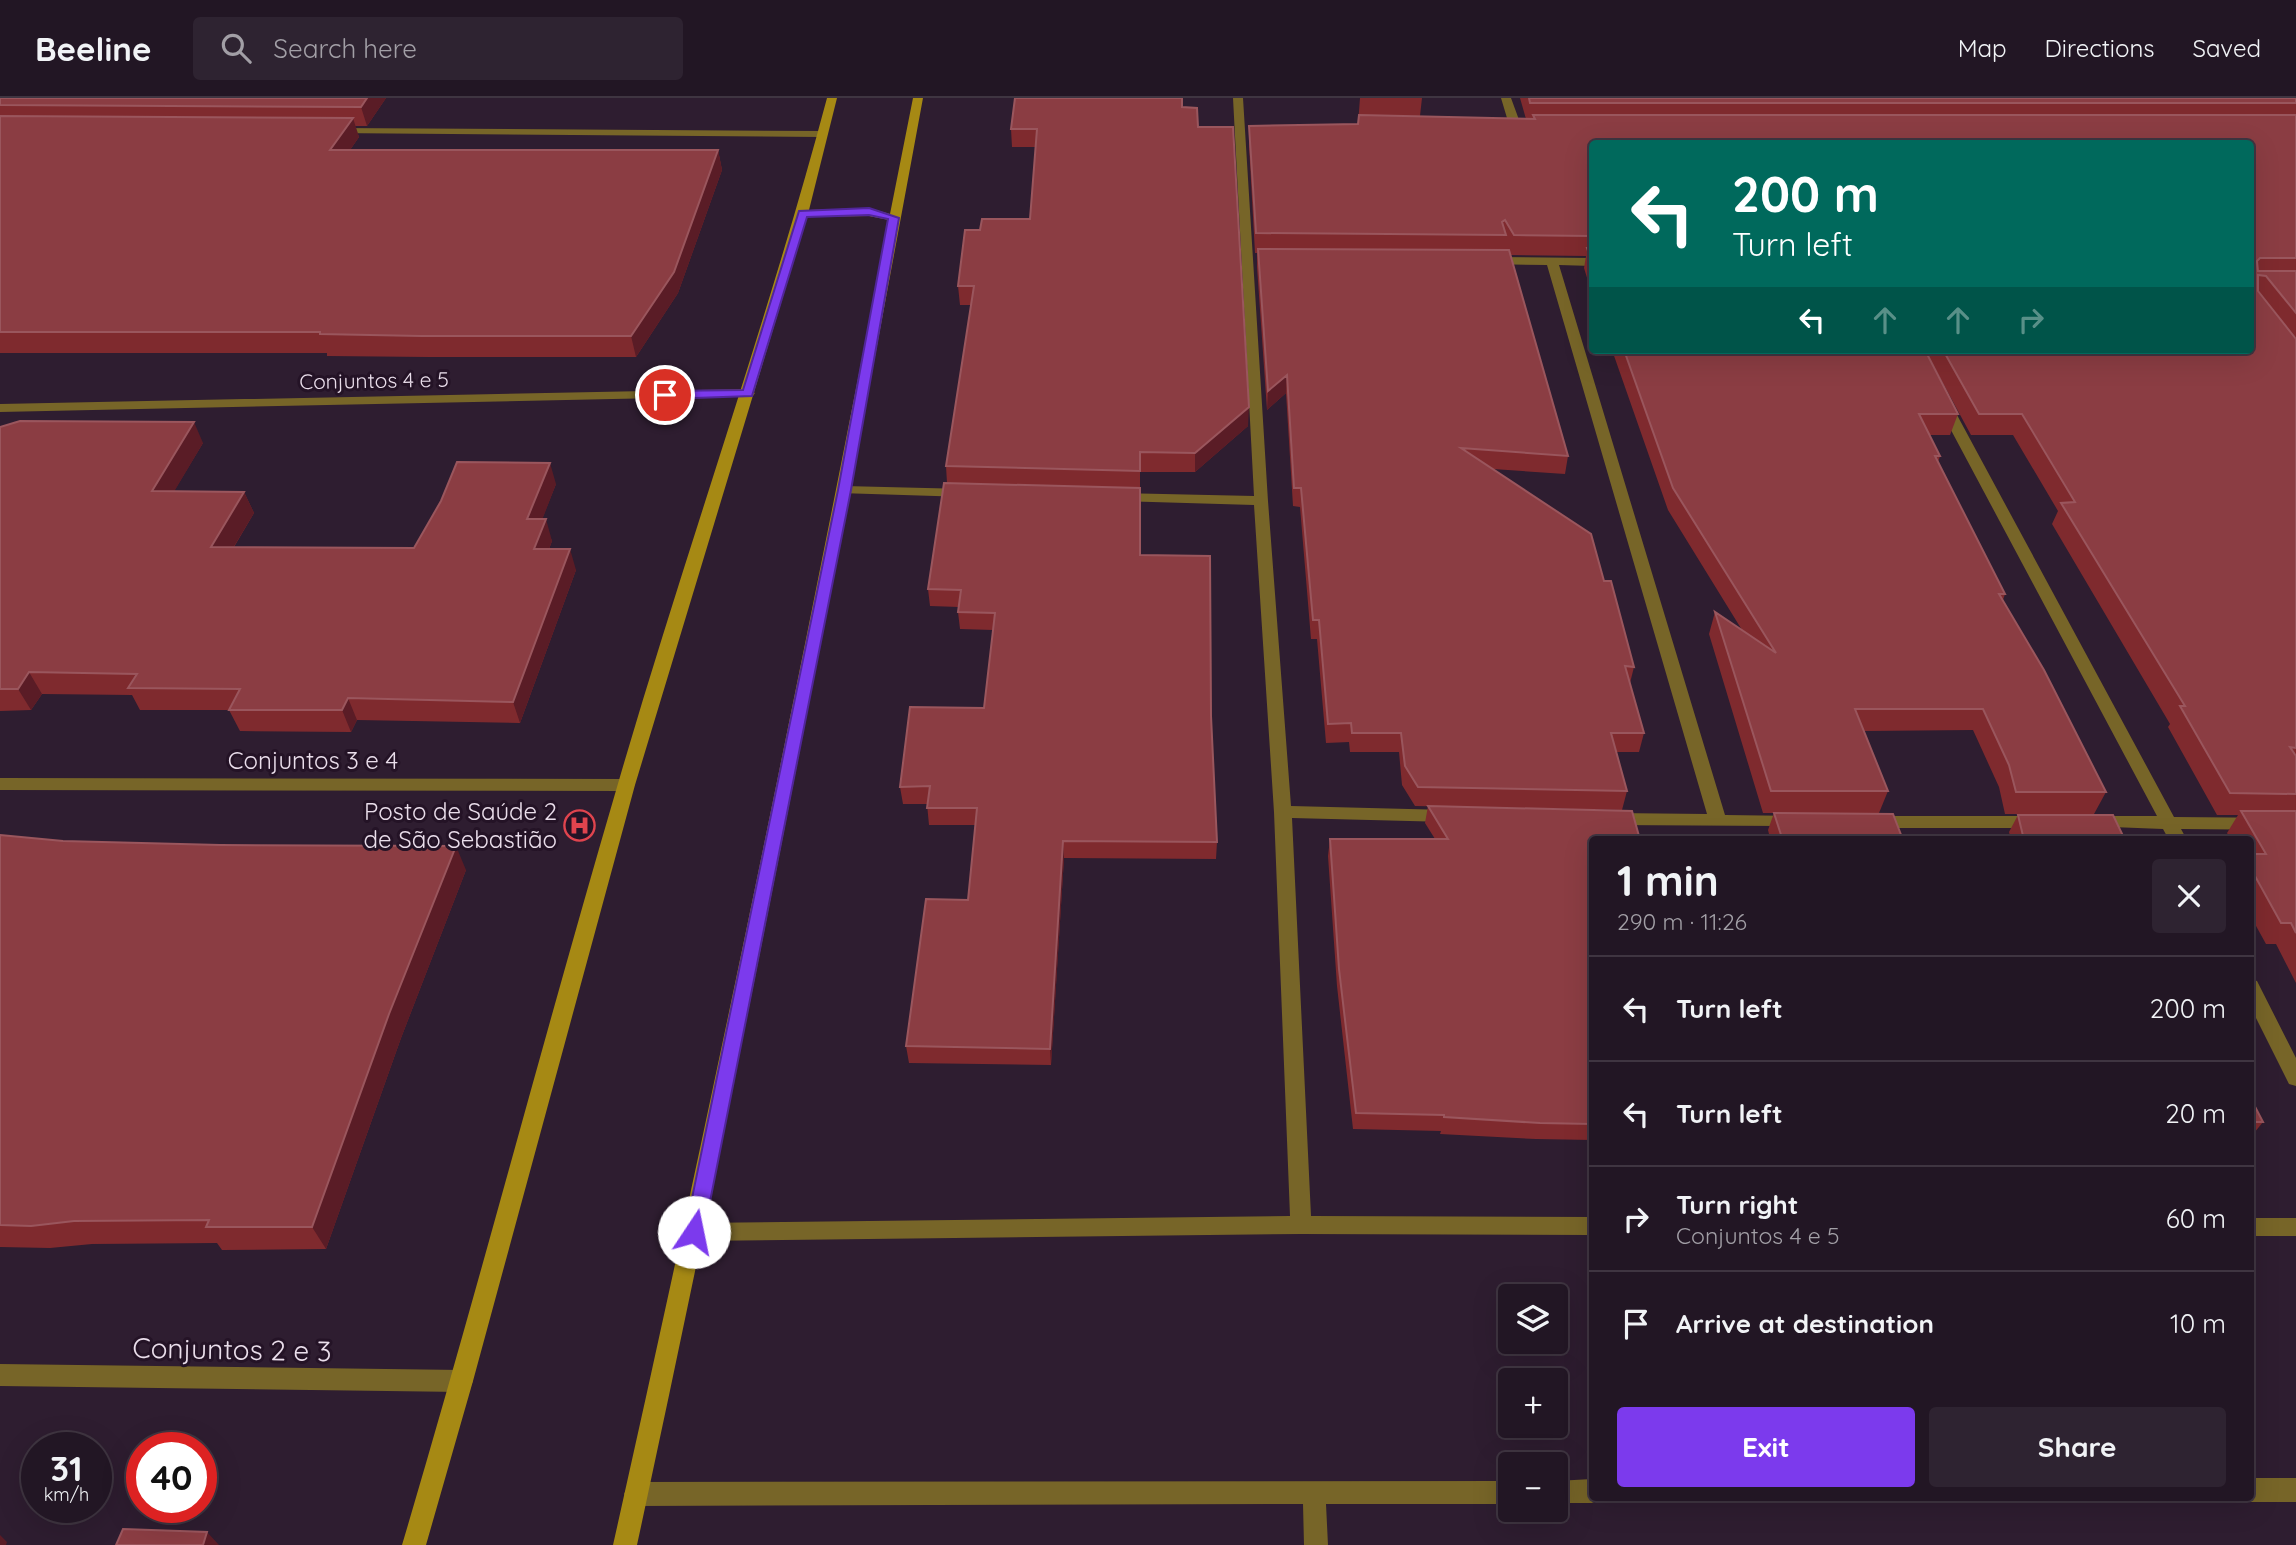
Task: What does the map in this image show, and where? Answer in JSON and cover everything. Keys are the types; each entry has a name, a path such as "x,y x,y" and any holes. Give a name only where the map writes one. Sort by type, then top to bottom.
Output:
{"street":[{"path":"414,1545 462,1381 626,785 803,214 832,98"},
{"path":"625,1545 694,1232 844,490 918,98"},
{"path":"1238,98 1254,260 1261,501 1283,812 1301,1225"},
{"path":"1506,98 1516,128"},
{"path":"1240,128 1253,128"},
{"path":"1502,128 1529,128"},
{"path":"321,131 822,134"},
{"path":"803,214 869,212 894,218"},
{"path":"1469,261 1589,261"},
{"path":"1552,262 1718,821"},
{"path":"1935,386 2176,836"},
{"name":"Conjuntos 4 e 5","path":"0,408 748,393"},
{"path":"844,490 983,494"},
{"path":"1108,497 1261,501"},
{"name":"Conjuntos 3 e 4","path":"0,784 626,785"},
{"path":"1283,812 1460,816"},
{"path":"1596,819 1814,822"},
{"path":"1855,822 2296,824"},
{"path":"2254,994 2296,1078"},
{"path":"694,1232 1301,1225 1589,1226"},
{"path":"2254,1227 2296,1227"},
{"name":"Conjuntos 2 e 3","path":"0,1375 462,1381"},
{"path":"2254,1490 2296,1490"},
{"path":"1314,1492 1316,1545"},
{"path":"636,1494 1498,1492"},
{"path":"1568,1492 1589,1492"}],"building":[{"path":"0,98 367,98 361,107 0,105"},
{"path":"1015,98 1182,98 1182,107 1197,108 1198,127 1233,127 1249,407 1195,453 1140,452 1140,471 946,466 974,286 958,286 965,230 980,230 982,219 1030,219 1037,129 1011,129"},
{"path":"1529,98 2296,98 2296,103 1530,103"},
{"path":"1359,115 1535,119 1533,115 2296,115 2296,258 2260,258 2257,261 2258,271 2296,271 2296,313 2266,276 2258,275 2258,291 2296,339 2296,748 2290,747 2296,756 2296,794 2230,793 2180,706 2185,706 2061,503 2075,502 2022,414 1979,414 1945,354 2254,354 2254,140 1589,140 1589,236 1514,235 1505,220 1502,222 1506,235 1256,233 1249,126 1358,124"},
{"path":"0,116 353,118 330,150 718,150 674,272 631,336 0,332"},
{"path":"1258,249 1509,250 1568,456 1461,448 1591,534 1604,581 1611,581 1634,667 1625,666 1644,733 1611,733 1627,791 1418,787 1405,766 1401,733 1352,733 1351,723 1328,724 1319,620 1313,620 1301,488 1294,488 1287,375 1268,391"},
{"path":"1625,354 1927,354 1958,414 1919,414 1940,456 1935,456 2005,594 1999,594 2044,670 2106,792 2016,792 2009,765 1983,709 1855,709 1888,791 1771,791 1715,612 1776,653 1673,488"},
{"path":"20,421 194,422 152,491 244,492 211,547 414,548 441,501 457,462 550,463 527,519 546,519 534,549 570,549 513,702 348,698 342,710 229,710 240,689 128,688 137,674 29,672 18,689 0,689 0,427"},
{"path":"944,483 1140,488 1140,555 1210,556 1211,716 1217,842 1063,841 1050,1049 906,1046 926,899 968,900 977,808 927,808 930,786 900,787 910,707 984,708 995,613 958,612 961,590 928,589"},
{"path":"1428,806 1632,811 1639,836 1589,836 1589,1124 1444,1115 1356,1113 1339,969 1330,839 1448,839"},
{"path":"2241,811 2296,811 2296,933 2291,923 2281,923 2254,874 2254,854 2266,854"},
{"path":"1774,813 1893,814 1901,836 1781,836"},
{"path":"2018,815 2113,815 2123,836 2023,836"},
{"path":"0,835 63,841 220,845 456,846 389,1014 312,1227 206,1227 209,1220 74,1221 31,1226 0,1225"},
{"path":"2254,1105 2263,1122 2254,1122"},
{"path":"123,1529 207,1532 203,1545 116,1545"}],"place":[{"name":"Posto de Saúde 2 de São Sebastião","path":"580,825"}],"route":[{"path":"665,395 748,393 803,214 869,212 894,218 844,490 694,1232"}]}
